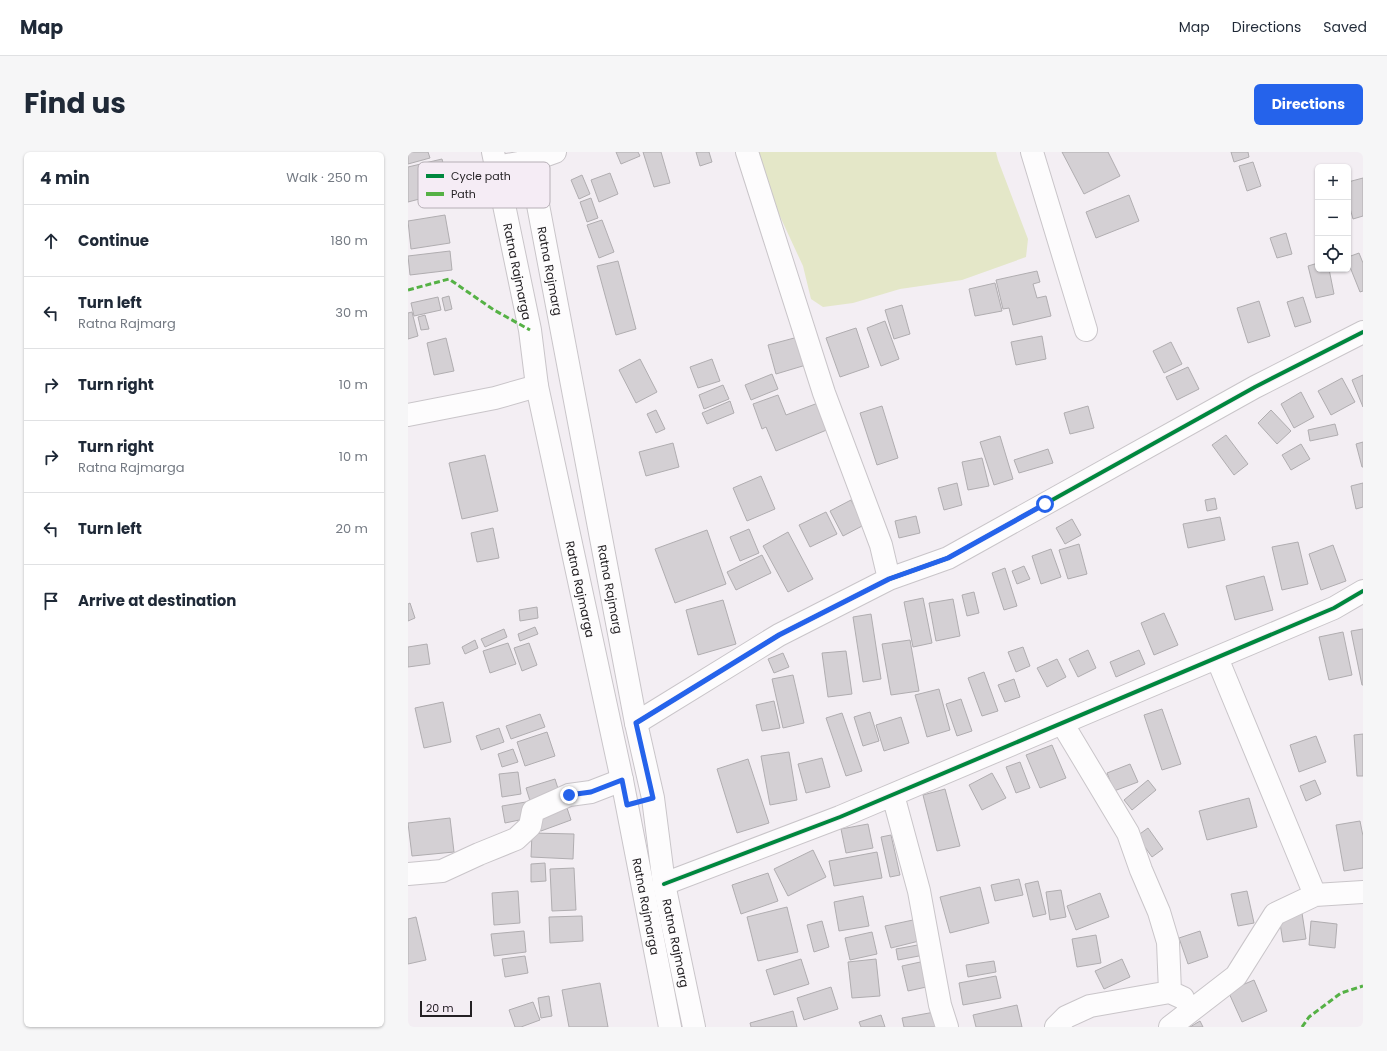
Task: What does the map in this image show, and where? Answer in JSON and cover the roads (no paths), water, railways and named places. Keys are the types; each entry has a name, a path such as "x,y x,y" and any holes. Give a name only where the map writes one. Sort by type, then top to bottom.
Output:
{"street":[{"path":"495,160 555,152"},
{"path":"747,152 824,393 881,545 889,579"},
{"path":"1032,152 1086,330"},
{"name":"Ratna Rajmarga","path":"505,208 530,330 537,386 622,780 670,1027"},
{"name":"Ratna Rajmarg","path":"539,208 636,723 653,798 664,884 694,1027"},
{"path":"636,723 779,635 889,579 948,558 1255,387 1363,332"},
{"path":"408,415 495,398 537,386"},
{"path":"664,884 840,817 893,795 1334,608 1363,591"},
{"path":"1217,658 1315,895"},
{"path":"1062,723 1128,833 1141,870 1160,912 1168,942 1170,992"},
{"path":"408,874 442,871 516,839 530,826 533,811 569,795 591,792 622,780"},
{"path":"893,795 919,891 940,1005 947,1027"},
{"path":"627,805 653,798"},
{"path":"1170,1027 1236,976 1275,914 1315,895 1363,892"},
{"path":"1056,1027 1066,1017 1090,1006 1170,992 1198,1005"}]}
